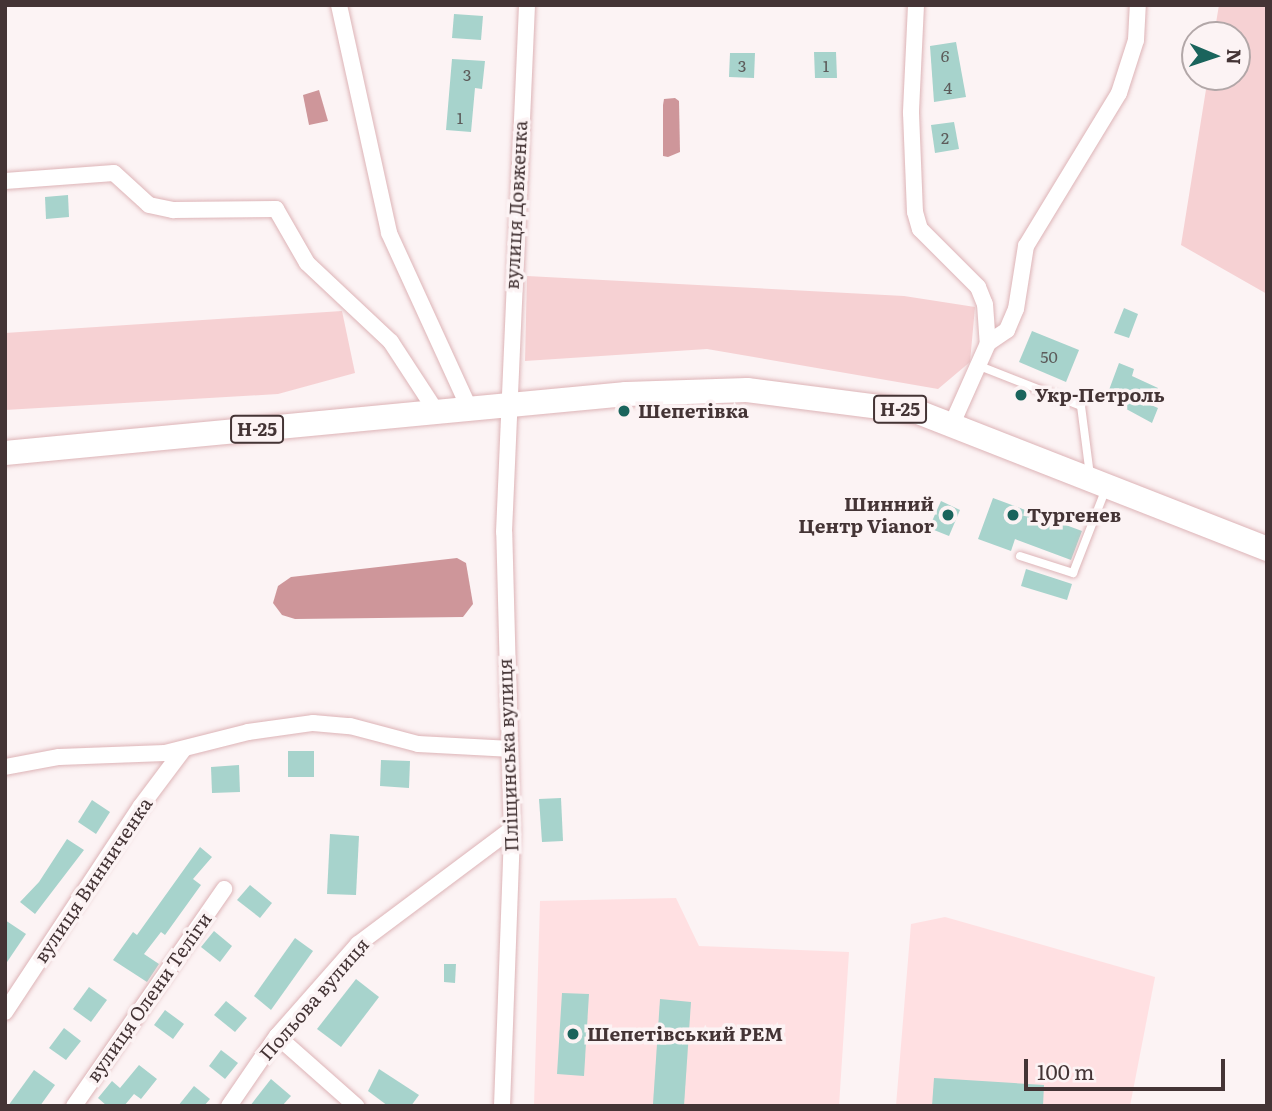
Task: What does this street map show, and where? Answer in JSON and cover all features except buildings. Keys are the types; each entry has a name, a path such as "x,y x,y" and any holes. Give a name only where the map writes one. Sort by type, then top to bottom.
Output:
{"main road":[{"name":"Н-25","path":"5,453 469,408 747,390 904,410 952,424 1267,549"}],"street":[{"path":"339,5 389,233 469,408"},
{"name":"вулиця Довженка","path":"508,405 527,5"},
{"path":"916,5 912,113 915,212 919,229 978,287 985,304 988,343"},
{"path":"952,424 988,343 1007,330 1016,309 1026,246 1119,93 1136,40 1138,5"},
{"path":"5,181 114,173 149,205 173,210 276,209 307,264 391,342 436,411"},
{"name":"Пліщинська вулиця","path":"502,1106 512,829 503,608 508,405"},
{"path":"5,766 47,758 183,750 248,732 313,723 350,726 418,744 510,749"},
{"name":"вулиця Винниченка","path":"5,1012 141,806 183,750"},
{"name":"Польова вулиця","path":"229,1106 277,1036 358,944 512,829"},
{"name":"вулиця Олени Теліги","path":"74,1106 224,888"},
{"path":"277,1036 356,1106"}],"lane":[{"path":"977,365 1081,406 1099,481 1073,573 1020,555"}],"shaded area":[{"path":"1219,5 1267,5 1267,294 1181,245 1206,91 1251,91 1251,21 1216,21"},
{"path":"319,90 328,121 309,125 303,95"},
{"path":"675,98 679,101 680,152 668,157 663,156 663,105 664,99"},
{"path":"527,276 904,296 975,307 970,362 938,389 707,349 525,361"},
{"path":"342,311 355,373 278,394 5,410 5,333"},
{"path":"457,558 466,563 473,604 463,617 295,619 282,615 273,603 278,586 291,577"},
{"path":"676,898 699,946 849,952 839,1106 534,1106 540,901"},
{"path":"945,917 1155,977 1130,1106 896,1106 911,924"}],"place":[{"name":"Укр-Петроль","path":"1021,395"},
{"name":"Шепетівка","path":"624,411"},
{"name":"Шинний Центр Vianor","path":"948,515"},
{"name":"Тургенев","path":"1013,515"},
{"name":"Шепетівський РЕМ","path":"573,1034"}]}
